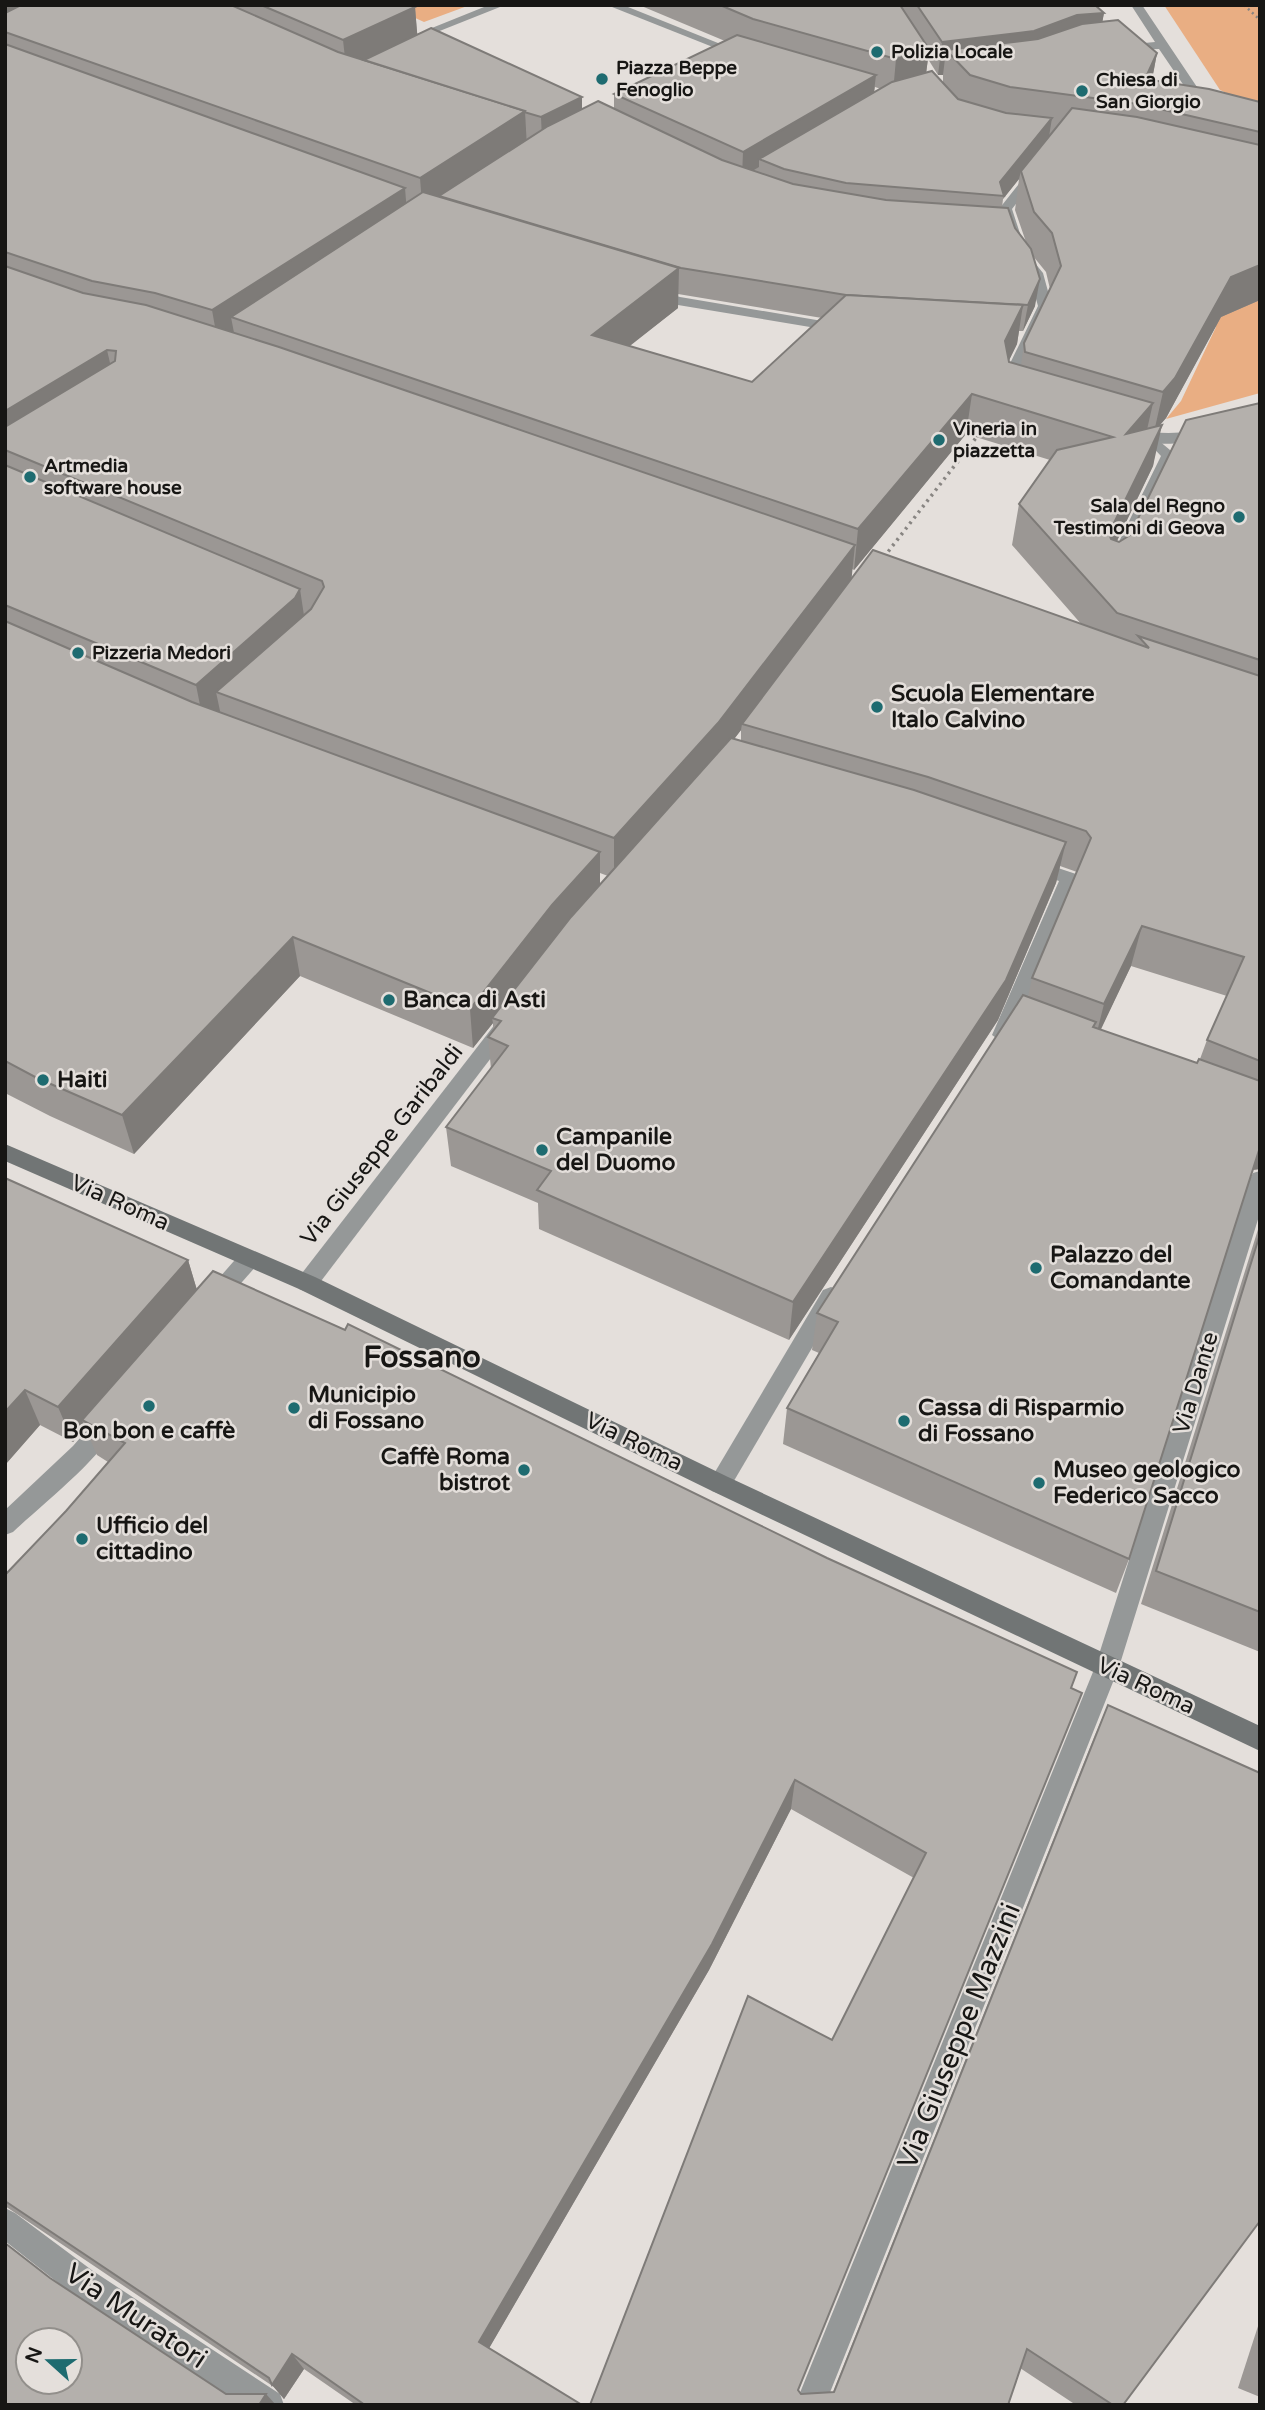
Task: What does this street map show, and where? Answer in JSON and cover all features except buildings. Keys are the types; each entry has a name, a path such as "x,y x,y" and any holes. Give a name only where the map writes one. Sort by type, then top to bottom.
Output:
{"main road":[{"name":"Via Roma","path":"5,1152 307,1283 720,1484 1260,1739"}],"street":[{"path":"404,30 425,42 500,5"},
{"path":"612,5 726,54 758,60"},
{"path":"1136,5 1199,99 1260,128"},
{"path":"1113,49 1163,45"},
{"path":"1015,398 1008,382 1021,338 1045,306 1036,273 1020,253 1006,228 1005,209 1043,162"},
{"path":"641,289 678,301 855,329"},
{"path":"1113,427 1152,439 1184,440 1260,421"},
{"path":"1111,575 1169,456 1152,439"},
{"path":"987,1058 1016,1026 1070,878 1018,860"},
{"name":"Via Giuseppe Garibaldi","path":"307,1283 520,1005"},
{"name":"Via Dante","path":"1107,1667 1260,1179"},
{"path":"196,1320 249,1259"},
{"path":"720,1484 842,1278"},
{"path":"5,1525 81,1453 125,1402"},
{"name":"Via Giuseppe Mazzini","path":"810,2405 1107,1667"},
{"name":"Via Muratori","path":"5,2224 82,2282 269,2405"}],"path":[{"path":"1244,5 1260,20"},
{"path":"883,559 1015,398"}],"shaded area":[{"path":"387,5 470,5 424,22"},
{"path":"1164,5 1260,5 1260,109 1220,90"},
{"path":"1260,282 1260,393 1166,419 1181,401 1216,327 1160,320"}],"place":[{"name":"Polizia Locale","path":"877,52"},
{"name":"Piazza Beppe Fenoglio","path":"602,79"},
{"name":"Chiesa di San Giorgio","path":"1082,91"},
{"name":"Vineria in piazzetta","path":"939,440"},
{"name":"Artmedia software house","path":"30,477"},
{"name":"Sala del Regno Testimoni di Geova","path":"1239,517"},
{"name":"Pizzeria Medori","path":"78,653"},
{"name":"Scuola Elementare Italo Calvino","path":"877,707"},
{"name":"Banca di Asti","path":"389,1000"},
{"name":"Haiti","path":"43,1080"},
{"name":"Campanile del Duomo","path":"542,1150"},
{"name":"Palazzo del Comandante","path":"1036,1268"},
{"name":"Bon bon e caffè","path":"149,1406"},
{"name":"Municipio di Fossano","path":"294,1408"},
{"name":"Cassa di Risparmio di Fossano","path":"904,1421"},
{"name":"Caffè Roma bistrot","path":"524,1470"},
{"name":"Museo geologico Federico Sacco","path":"1039,1483"},
{"name":"Ufficio del cittadino","path":"82,1539"}],"district":[{"name":"Fossano","path":"422,1357"}]}
